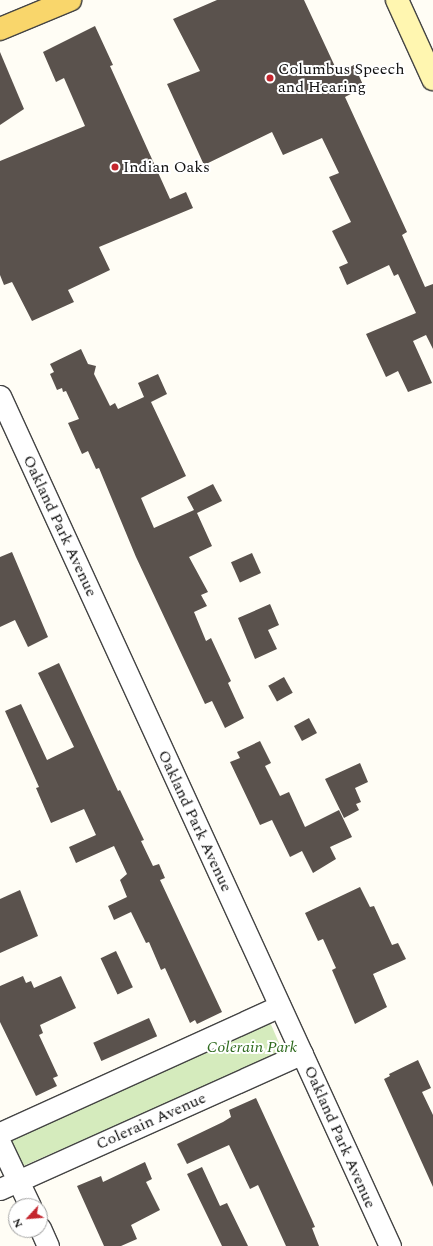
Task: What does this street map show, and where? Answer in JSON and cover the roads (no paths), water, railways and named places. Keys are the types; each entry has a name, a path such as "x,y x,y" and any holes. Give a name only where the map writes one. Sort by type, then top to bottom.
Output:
{"main road":[{"path":"0,29 70,0"},
{"path":"397,0 433,79"}],"street":[{"name":"Oakland Park Avenue","path":"0,396 390,1246"},
{"path":"0,1133 280,1006"},
{"name":"Colerain Avenue","path":"9,1185 302,1053"},
{"path":"0,1143 9,1185 22,1198"}],"place":[{"name":"Columbus Speech and Hearing","path":"270,78"},
{"name":"Indian Oaks","path":"115,167"}],"park label":[{"name":"Colerain Park","path":"252,1047"}]}
